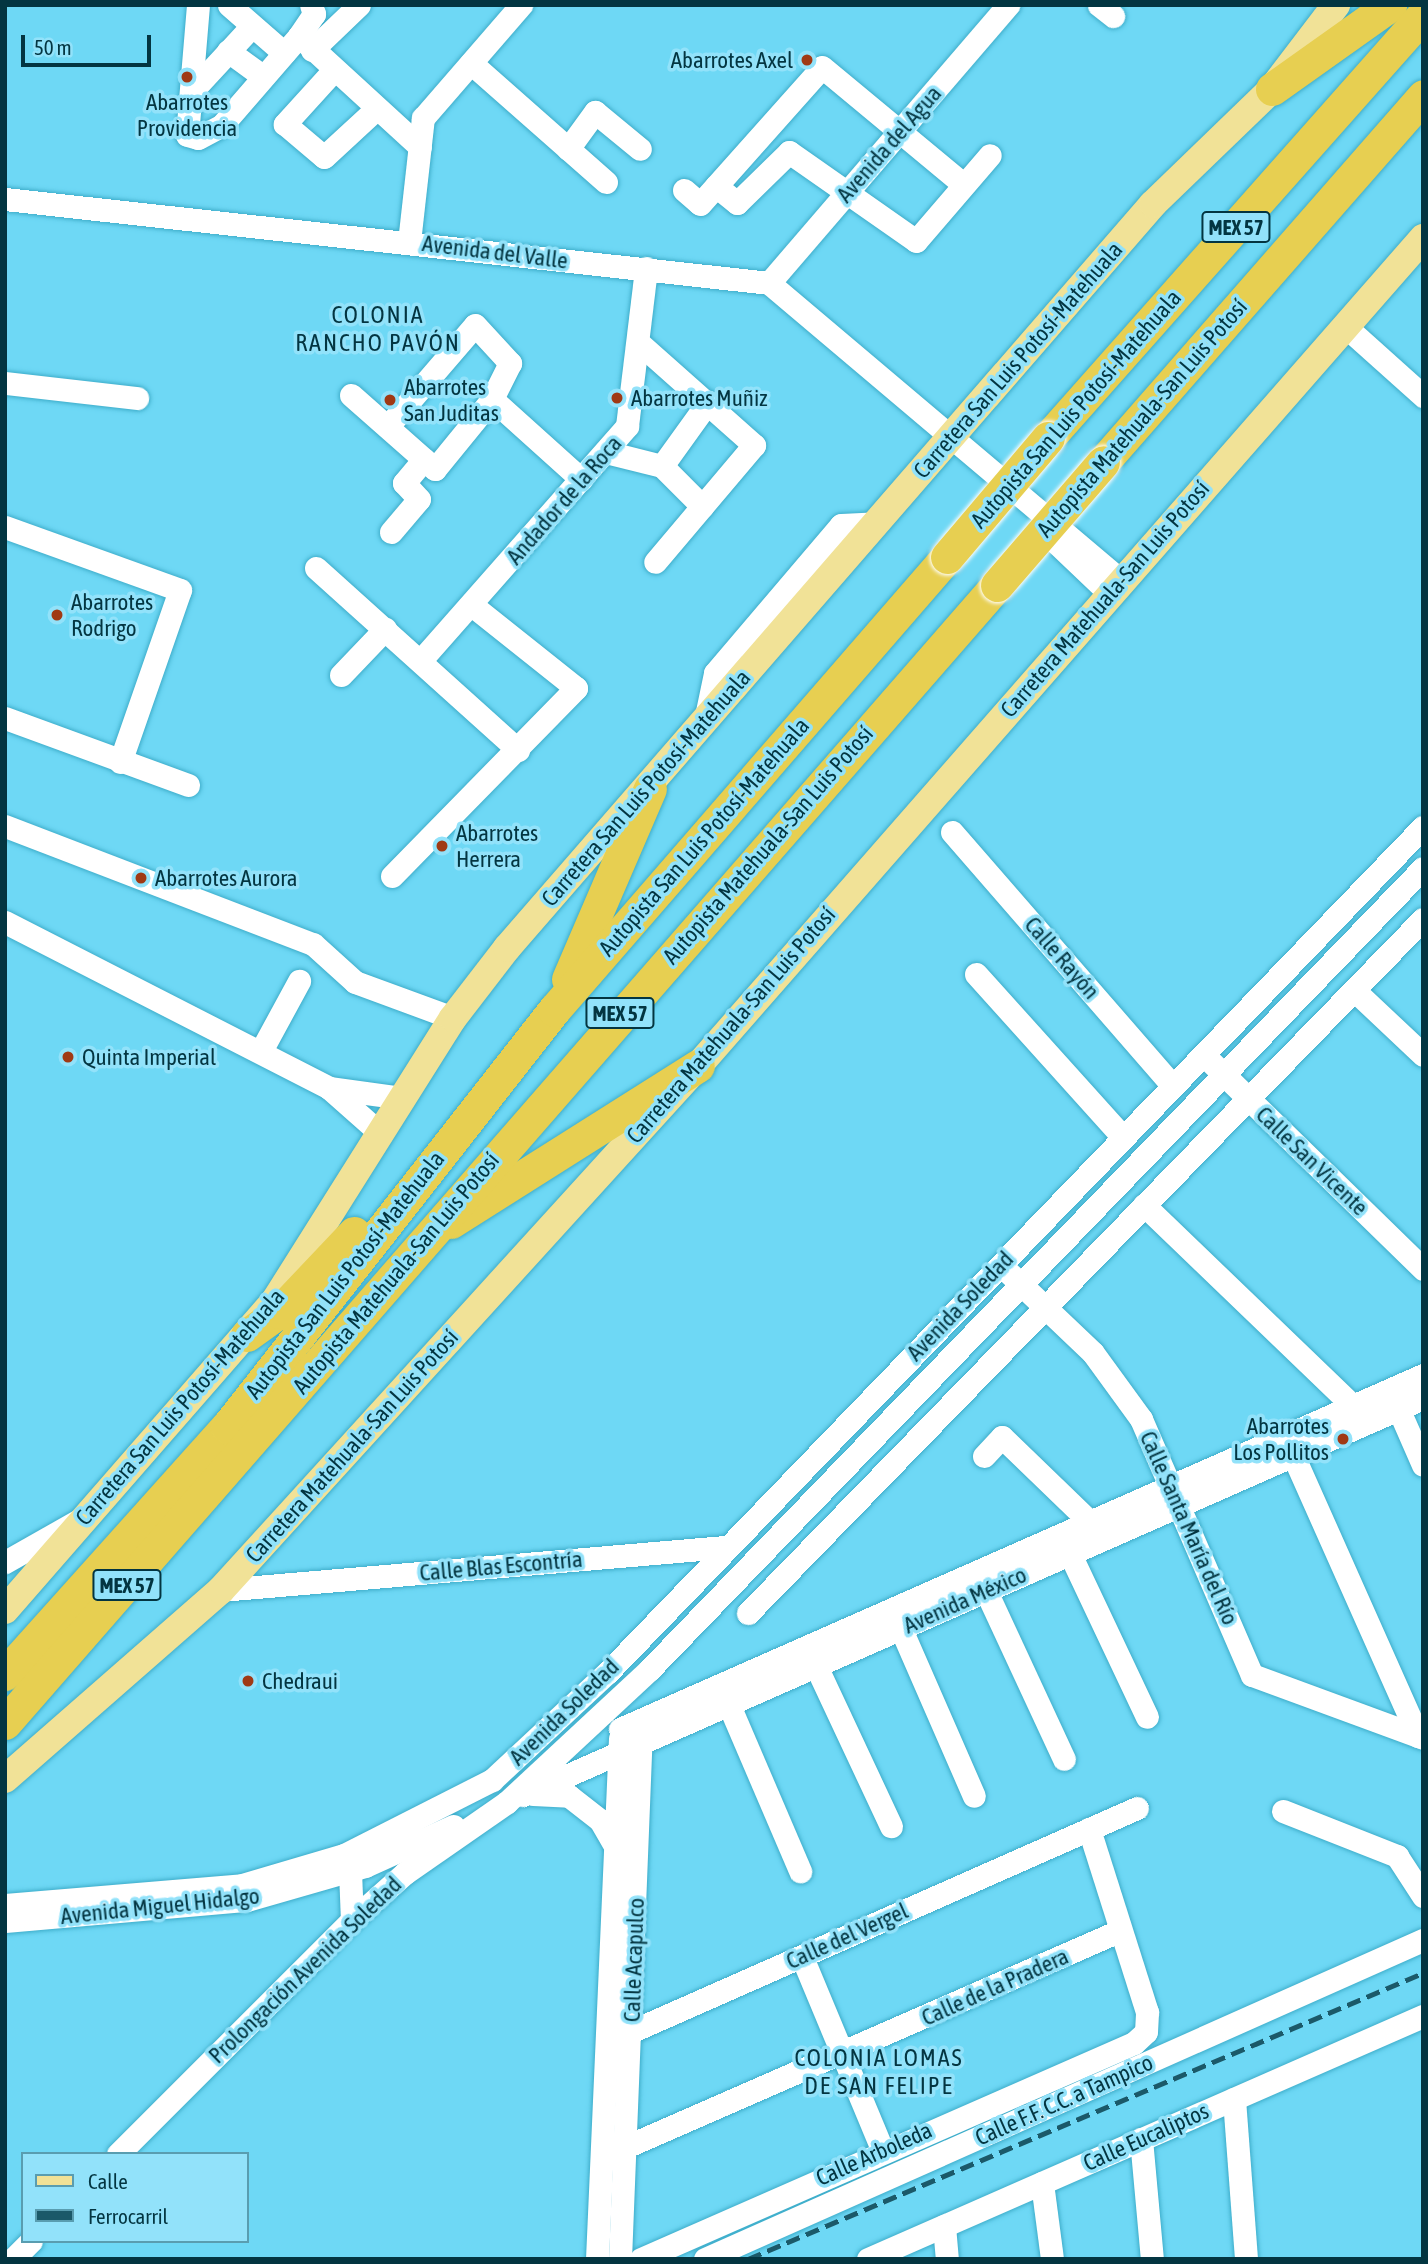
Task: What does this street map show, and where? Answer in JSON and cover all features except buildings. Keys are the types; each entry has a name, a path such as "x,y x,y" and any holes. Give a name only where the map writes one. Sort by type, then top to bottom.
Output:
{"highway":[{"path":"1272,89 1390,5"},
{"name":"Autopista San Luis Potosí-Matehuala","path":"5,1674 238,1437 492,1086 554,1010 1048,438 1423,15"},
{"name":"Autopista Matehuala-San Luis Potosí","path":"5,1723 238,1437 420,1242 1423,96"},
{"path":"554,1010 650,789"},
{"path":"420,1242 698,1066"},
{"path":"247,1335 279,1312 492,1086"}],"main road":[{"name":"Carretera San Luis Potosí-Matehuala","path":"7,1605 247,1335 382,1134 453,1018 877,523 945,432 1153,204 1272,89 1336,5"},
{"name":"Carretera Matehuala-San Luis Potosí","path":"5,1779 221,1590 256,1552 698,1066 1423,237"}],"street":[{"path":"198,5 187,135 198,138 222,125 261,75 359,5"},
{"path":"229,5 251,27 298,46 333,71 420,146"},
{"path":"298,46 314,14 311,5"},
{"path":"408,242 424,118 521,5"},
{"name":"Avenida del Agua","path":"769,283 1008,5"},
{"path":"191,92 251,27"},
{"path":"228,51 261,75"},
{"path":"471,63 606,182"},
{"path":"692,197 716,186 822,67 898,133 963,184"},
{"path":"333,71 285,124 324,157 376,109"},
{"path":"568,149 595,112 640,149"},
{"path":"716,186 737,203 789,152 849,190 916,241 990,155"},
{"name":"Avenida del Valle","path":"5,199 769,283"},
{"name":"Andador de la Roca","path":"421,660 473,606 581,479 610,453 631,419 646,268"},
{"path":"769,283 945,432 1117,588"},
{"path":"351,395 435,469 492,400 510,363 475,326 388,426"},
{"path":"1345,326 1423,396"},
{"path":"639,343 754,445 654,562"},
{"path":"5,383 137,398"},
{"path":"492,400 581,479"},
{"path":"662,466 708,402"},
{"path":"610,453 662,466 702,506"},
{"path":"391,532 419,499 404,483 424,459"},
{"path":"5,527 180,590 120,762"},
{"path":"316,568 518,750"},
{"path":"392,876 576,688 473,606"},
{"path":"341,675 385,629"},
{"path":"5,718 188,785"},
{"path":"5,826 313,944 355,982 453,1018"},
{"name":"Avenida Soledad","path":"492,1780 601,1678 1423,827"},
{"name":"Calle Rayón","path":"952,832 1172,1085"},
{"name":"Avenida Soledad","path":"507,1802 618,1698 827,1485 1019,1283 1423,868"},
{"path":"748,1613 1423,919"},
{"path":"5,922 329,1088 382,1134"},
{"path":"976,974 1123,1137"},
{"path":"261,1051 299,981"},
{"path":"1354,989 1423,1055"},
{"name":"Calle San Vicente","path":"1202,1053 1423,1269"},
{"path":"329,1088 403,1098"},
{"path":"1144,1205 1353,1406"},
{"name":"Calle Santa María del Río","path":"1000,1265 1045,1307 1119,1387 1178,1495 1252,1675 1420,1737"},
{"name":"Avenida México","path":"630,1736 729,1705 1070,1554 1178,1495 1353,1406 1423,1375"},
{"name":"Avenida México","path":"507,1802 630,1736 1090,1522 1293,1455 1423,1398"},
{"path":"1398,1409 1423,1465"},
{"path":"984,1456 1002,1437 1090,1522"},
{"path":"1293,1455 1420,1737"},
{"path":"827,1485 852,1504"},
{"path":"5,1562 87,1516"},
{"name":"Calle Blas Escontría","path":"221,1590 725,1547"},
{"path":"256,1552 276,1585"},
{"path":"1070,1554 1147,1717"},
{"path":"986,1591 1064,1759"},
{"path":"901,1629 974,1796"},
{"path":"816,1666 891,1826"},
{"name":"Calle Acapulco","path":"601,1678 618,1698 630,1736 632,2031 620,2259"},
{"path":"729,1705 800,1871"},
{"name":"Calle Acapulco","path":"597,2259 614,1844 630,1736"},
{"name":"Avenida Miguel Hidalgo","path":"5,1905 242,1885 344,1855 492,1780"},
{"path":"507,1802 543,1791 569,1796 600,1820 614,1844"},
{"name":"Avenida Miguel Hidalgo","path":"5,1921 247,1900 350,1871 507,1802"},
{"name":"Prolongación Avenida Soledad","path":"120,2152 352,1920 405,1873 507,1802"},
{"name":"Calle del Vergel","path":"605,2043 1137,1808"},
{"path":"1283,1811 1397,1856 1423,1896"},
{"path":"1089,1829 1119,1931"},
{"path":"350,1871 352,1920"},
{"name":"Calle Arboleda","path":"641,2259 881,2149 1134,2043 1146,2032 1147,2012 1119,1931"},
{"name":"Calle de la Pradera","path":"601,2157 626,2149 843,2056 1119,1931"},
{"name":"Calle F.F. C.C. a Tampico","path":"705,2259 1423,1940"},
{"path":"802,1956 881,2149"},
{"name":"Calle Eucaliptos","path":"868,2259 1423,2016"},
{"path":"1234,2099 1240,2257"},
{"path":"1141,2139 1152,2259"},
{"path":"1042,2183 1052,2259"},
{"path":"944,2226 947,2259"},
{"path":"13,2259 29,2243"}],"railway":[{"path":"748,2259 1423,1973"}],"place":[{"name":"Abarrotes Axel","path":"807,60"},
{"name":"Abarrotes Providencia","path":"187,77"},
{"name":"Abarrotes Muñiz","path":"617,398"},
{"name":"Abarrotes San Juditas","path":"390,400"},
{"name":"Abarrotes Rodrigo","path":"57,615"},
{"name":"Abarrotes Herrera","path":"442,846"},
{"name":"Abarrotes Aurora","path":"141,878"},
{"name":"Quinta Imperial","path":"68,1057"},
{"name":"Abarrotes Los Pollitos","path":"1343,1439"},
{"name":"Chedraui","path":"248,1681"}],"district":[{"name":"COLONIA RANCHO PAVÓN","path":"378,329"},
{"name":"COLONIA LOMAS DE SAN FELIPE","path":"879,2072"}]}
